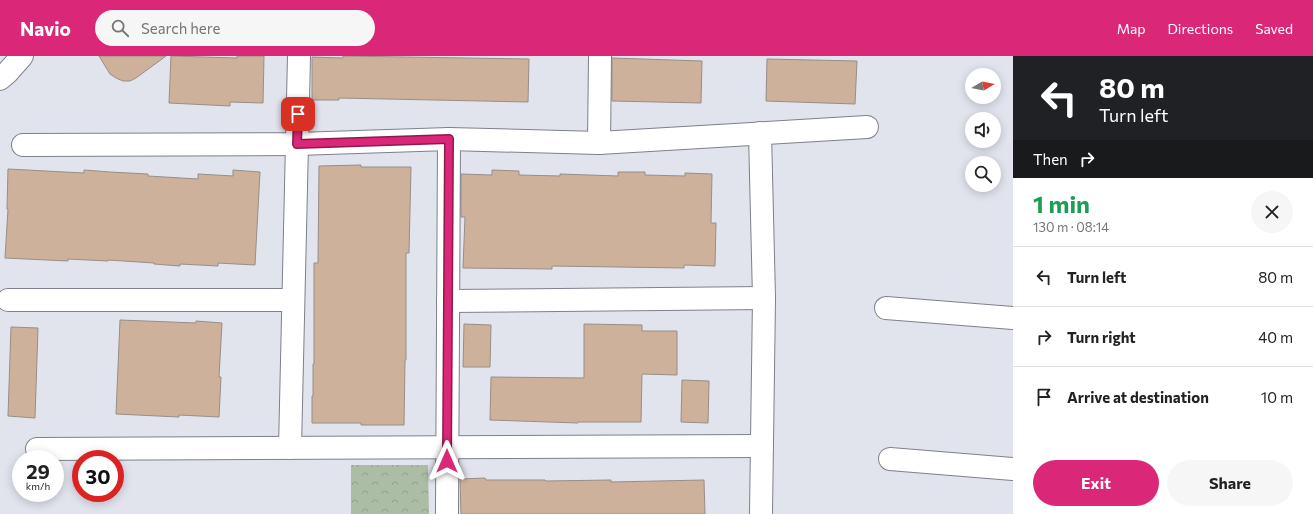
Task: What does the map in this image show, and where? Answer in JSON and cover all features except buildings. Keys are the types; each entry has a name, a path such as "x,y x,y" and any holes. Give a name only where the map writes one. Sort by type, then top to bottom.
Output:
{"street":[{"path":"0,79 22,56"},
{"path":"290,448 292,300 299,56"},
{"path":"599,143 600,56"},
{"path":"23,146 297,144 449,139 599,143 866,127"},
{"path":"760,133 764,298 761,514"},
{"path":"447,514 449,139"},
{"path":"448,301 764,298"},
{"path":"8,300 292,300"},
{"path":"886,308 1013,318"},
{"path":"37,449 762,446"},
{"path":"890,459 1013,469"}],"green space":[{"path":"351,465 428,465 429,514 351,514"}],"route":[{"path":"298,114 297,144 449,139 447,461"}]}
